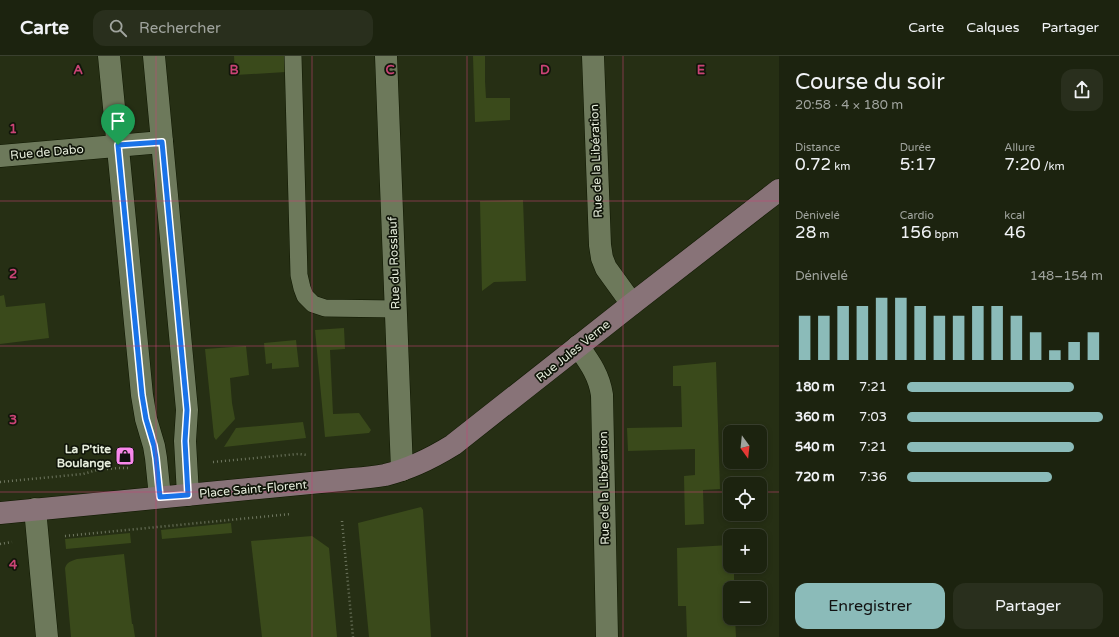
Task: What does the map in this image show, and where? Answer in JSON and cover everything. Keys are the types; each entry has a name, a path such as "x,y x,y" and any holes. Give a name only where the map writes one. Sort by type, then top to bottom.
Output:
{"main road":[{"name":"Rue Jules Verne","path":"352,480 385,475 402,470 436,456 453,445 779,190"},
{"name":"Place Saint-Florent","path":"0,512 352,480"}],"street":[{"path":"109,56 142,395 146,419 154,446 160,497"},
{"path":"154,56 187,410 185,441 188,495"},
{"name":"Rue du Rosslauf","path":"386,56 402,470"},
{"name":"Rue de la Libération","path":"593,56 600,245 602,258 606,268 632,304"},
{"name":"Rue de Dabo","path":"0,156 162,142"},
{"name":"Rue de la Libération","path":"578,346 598,376 602,395 606,637"},
{"path":"35,509 47,637"}],"lane":[{"path":"293,56 299,275 305,296 313,304 325,308 396,309"}],"path":[{"path":"342,521 353,637"}],"green space":[{"path":"234,56 285,56 286,72 235,75"},
{"path":"473,56 485,56 486,98 510,98 510,120 475,122"},
{"path":"523,200 526,281 494,282 482,291 480,201"},
{"path":"4,295 6,307 45,303 49,338 0,344 0,296"},
{"path":"344,328 345,349 330,350 333,414 359,413 371,430 369,433 325,437 315,330"},
{"path":"296,340 299,367 272,369 272,363 266,364 264,343"},
{"path":"246,346 249,375 230,378 235,419 216,440 214,437 205,349"},
{"path":"716,362 720,489 703,490 704,524 685,525 684,476 695,475 695,449 628,451 627,428 682,427 681,386 673,386 673,366"},
{"path":"303,422 306,438 224,447 236,428"},
{"path":"421,507 423,510 431,637 369,637 358,523"},
{"path":"231,523 232,533 162,539 161,530"},
{"path":"130,533 131,543 66,549 65,539"},
{"path":"312,536 329,548 337,637 262,637 251,541"},
{"path":"723,545 723,573 734,573 734,581 723,581 723,625 735,625 736,637 687,637 686,606 678,606 677,548"},
{"path":"124,554 132,624 135,637 71,637 65,568 67,564 77,559"}],"place":[{"name":"La P'tite Boulange","path":"125,456"}],"route":[{"path":"162,142 187,410 185,441 188,495 160,497 154,446 146,419 142,395 118,145 162,142"}]}
